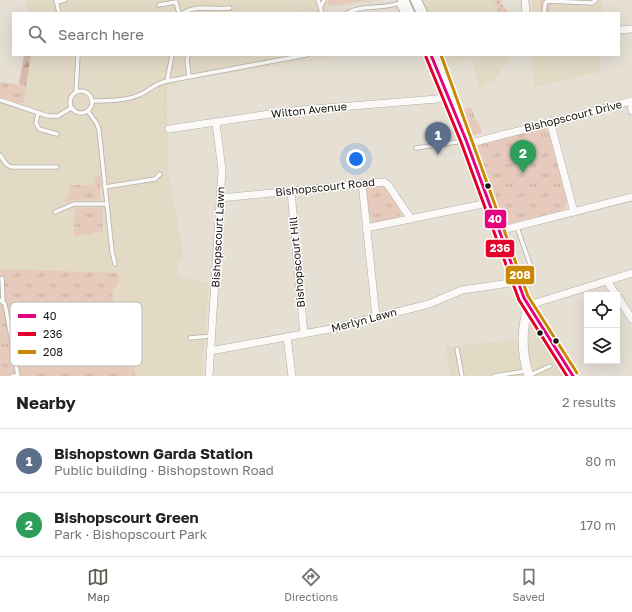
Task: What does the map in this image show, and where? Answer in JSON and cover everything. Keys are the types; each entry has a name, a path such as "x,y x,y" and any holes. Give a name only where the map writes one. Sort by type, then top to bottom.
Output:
{"main road":[{"path":"416,0 422,12"},
{"path":"401,2 408,12"},
{"path":"431,56 444,82"},
{"path":"436,56 466,145 517,282 573,376"}],"street":[{"path":"525,0 526,12"},
{"path":"620,30 632,29"},
{"name":"Wilton Avenue","path":"169,128 288,112 437,99 449,96"},
{"path":"631,101 632,111"},
{"name":"Bishopscourt Drive","path":"466,145 481,140 551,125 631,101"},
{"name":"Bishopscourt Lawn","path":"209,376 222,163 216,122"},
{"path":"551,125 570,213"},
{"name":"Bishopscourt Road","path":"220,198 378,181 386,183 410,219"},
{"path":"362,183 376,317"},
{"name":"Bishopscourt Hill","path":"290,191 304,334"},
{"path":"499,232 632,197"},
{"path":"366,228 488,203"},
{"path":"529,374 523,334 524,321 530,305 632,273"},
{"path":"607,281 614,292"},
{"name":"Merlyn Lawn","path":"210,351 338,328 430,304 463,290 517,282"},
{"path":"620,301 632,319"},
{"path":"288,337 292,376"}],"lane":[{"path":"59,12 56,1 65,0"},
{"path":"318,0 322,12"},
{"path":"321,6 324,0"},
{"path":"544,12 545,4 548,1 592,3 596,0"},
{"path":"159,5 176,2 179,12"},
{"path":"349,12 401,2 404,12"},
{"path":"185,12 188,10 213,6 222,9 230,8"},
{"path":"78,56 76,92 70,99 71,108 78,114 88,111"},
{"path":"166,81 172,56"},
{"path":"188,56 189,76"},
{"path":"92,101 139,95 166,81 300,56"},
{"path":"76,92 86,92 92,101"},
{"path":"0,100 53,117 63,114 71,108"},
{"path":"88,111 92,101"},
{"path":"88,111 97,124 99,130 115,264"},
{"path":"38,113 36,123 39,129 57,134"},
{"path":"416,148 466,145"},
{"path":"0,154 6,164 11,167 57,167"},
{"path":"105,187 155,179 160,174"},
{"path":"55,212 74,204 107,204"},
{"path":"514,227 530,264"},
{"path":"2,278 2,301 10,338"},
{"path":"190,338 211,336"},
{"path":"457,349 462,376"},
{"path":"12,376 18,376 16,366"},
{"path":"494,376 529,374 550,366"}],"path":[{"path":"302,0 303,10 312,8 314,12"},
{"path":"212,56 213,60"},
{"path":"56,71 61,67 87,73 90,83 107,89 107,100"},
{"path":"166,81 166,130 169,128"},
{"path":"514,227 514,214 528,176 533,157 551,125"},
{"path":"481,140 490,151 528,176 570,213"},
{"path":"444,156 466,145"}],"shaded area":[{"path":"27,0 381,0 372,3 327,7 328,12 27,12"},
{"path":"420,0 494,0 499,12 425,12"},
{"path":"532,0 603,0 602,12 532,12"},
{"path":"24,56 334,56 176,82 176,86 167,86 168,169 184,260 178,260 177,277 209,283 202,376 21,376 19,366 142,366 142,302 10,302 10,307 4,269 0,268 0,82 19,84"},
{"path":"441,56 513,56 493,80 479,89 472,57 444,66"},
{"path":"531,56 600,56 600,72 534,87"},
{"path":"530,320 533,325 535,322 570,376 450,376 446,347 518,339 527,342"}],"green space":[{"path":"328,0 369,0 328,6"},
{"path":"494,0 503,0 501,2 507,12 499,12"},
{"path":"540,0 551,0 550,12 540,12"},
{"path":"24,56 31,56 26,86 19,84"},
{"path":"0,82 26,86 24,104 0,97"},
{"path":"471,107 482,133 473,135 468,130 462,110"},
{"path":"541,127 545,128 549,133 567,201 565,209 503,225 497,211 477,145"},
{"path":"95,176 101,176 100,199 73,200 66,203 65,198 68,197 70,185 94,185"},
{"path":"371,185 383,185 397,203 401,215 386,221 371,222 366,191 367,187"},
{"path":"103,207 103,232 74,236 75,209"},
{"path":"0,269 118,273 119,283 112,291 113,302 10,302 10,366 135,366 135,376 0,376"}],"transit line":[{"name":"40","path":"431,56 466,140 524,298 573,376"},
{"name":"208","path":"441,56 528,296 577,373"},
{"name":"236","path":"426,57 461,142 519,300 567,376"}],"place":[{"name":"Bishopstown Garda Station","path":"438,155"},
{"name":"Bishopscourt Green","path":"523,173"}]}
